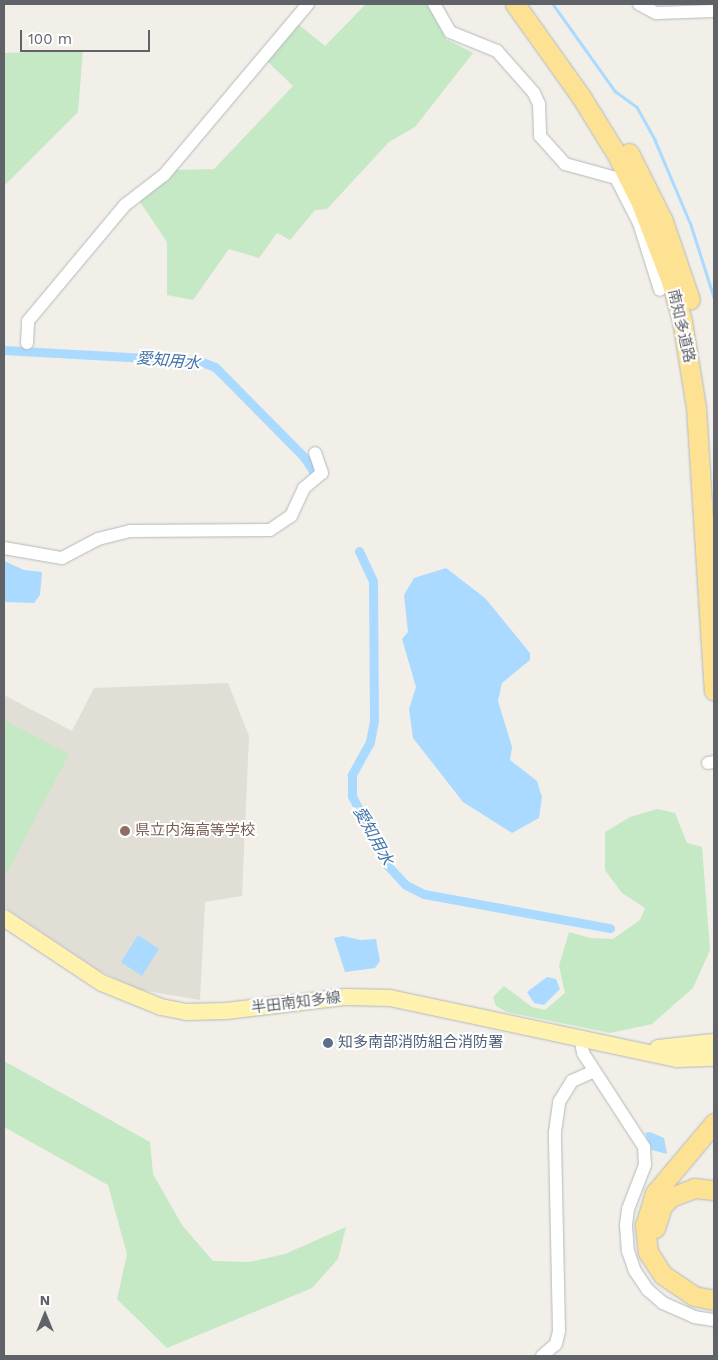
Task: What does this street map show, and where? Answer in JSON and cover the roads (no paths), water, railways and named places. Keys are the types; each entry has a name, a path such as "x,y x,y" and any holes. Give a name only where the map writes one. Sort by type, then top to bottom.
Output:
{"highway":[{"name":"南知多道路","path":"515,4 580,95 617,155 641,203 671,281 684,330 696,407 714,690"},
{"name":"南知多道路","path":"531,4 617,130 663,221 694,317 706,381 714,465"},
{"path":"714,1123 655,1193 647,1212 645,1238 654,1265 663,1275 694,1296 714,1300"},
{"path":"714,1190 694,1188 671,1197 657,1217 654,1230 654,1240 664,1265 687,1284 714,1293"}],"main road":[{"name":"半田南知多線","path":"4,918 102,983 161,1008 186,1012 226,1011 346,997 390,998 608,1042 656,1048 714,1042"},
{"name":"半田南知多線","path":"608,1042 678,1059 714,1058"}],"street":[{"path":"27,343 28,321 125,205 164,174 308,4"},
{"path":"434,4 450,32 497,51 534,93 538,104 540,136 566,164 616,178 639,223 660,290"},
{"path":"639,4 656,13 714,11"},
{"path":"4,548 62,558 98,539 130,531 270,530 291,516 304,488 322,474 315,454"},
{"path":"580,1037 582,1052 644,1147 645,1165 631,1198 626,1226 628,1251 635,1271 648,1290 663,1303 694,1317 714,1320"},
{"path":"542,1356 556,1344 560,1331 555,1132 559,1102 572,1081 594,1071"}],"water":[{"path":"4,561 24,570 42,572 40,595 34,603 5,602"},
{"path":"446,568 485,598 530,653 530,660 502,683 498,701 512,747 510,760 537,781 542,797 539,818 512,833 463,802 413,738 409,709 416,687 402,639 408,632 404,595 414,578"},
{"path":"138,935 159,949 142,976 121,962"},
{"path":"343,936 360,940 376,939 380,961 375,968 345,972 334,938"},
{"path":"547,977 556,979 560,989 544,1005 534,1003 527,992"},
{"path":"650,1132 664,1138 667,1154 652,1150 645,1133"}],"waterway":[{"path":"553,4 615,91 637,107 655,140 691,225 714,297"},
{"name":"愛知用水","path":"4,350 200,361 215,367 304,457 315,474"},
{"name":"愛知用水","path":"359,551 373,581 374,721 370,742 352,775 352,796 388,866 406,885 424,894 610,928"}],"place":[{"name":"県立内海高等学校","path":"125,831"},
{"name":"知多南部消防組合消防署","path":"328,1043"}]}
